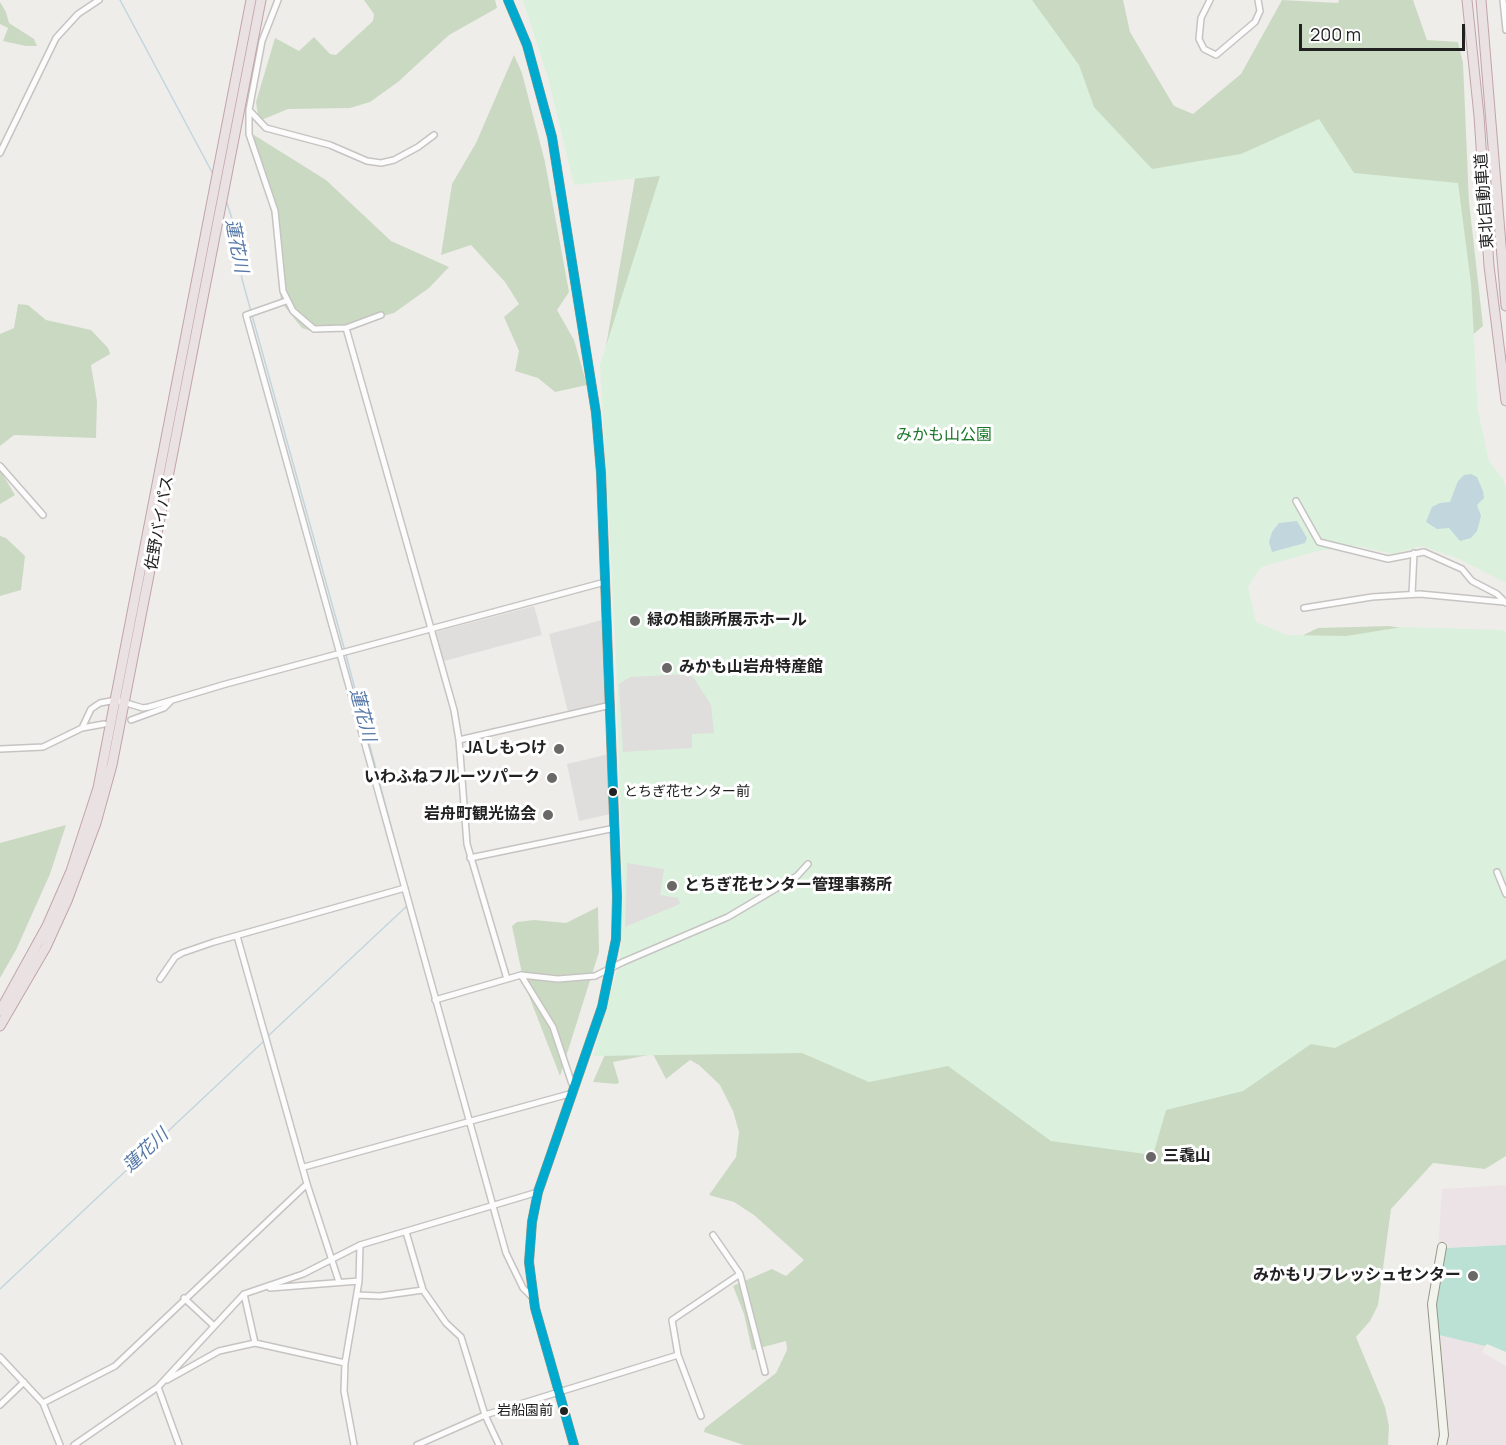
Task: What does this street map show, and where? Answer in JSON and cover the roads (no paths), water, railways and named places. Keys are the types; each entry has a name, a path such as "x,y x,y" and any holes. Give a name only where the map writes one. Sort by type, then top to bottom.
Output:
{"highway":[{"name":"佐野バイパス","path":"0,1011 47,926 71,871 98,788 252,0"},
{"name":"佐野バイパス","path":"0,1026 46,947 81,867 112,765 126,703 261,0"},
{"name":"東北自動車道","path":"1467,0 1493,306 1506,401"},
{"name":"東北自動車道","path":"1481,0 1506,306"}],"main road":[{"path":"508,0 540,85 558,172 599,440 611,705 616,939 609,983 538,1192 530,1237 533,1298 574,1445"},
{"path":"1442,1247 1432,1304 1444,1435 1442,1445"}],"street":[{"path":"0,153 56,38 78,14 99,0"},
{"path":"278,0 262,40 249,110 249,134 275,211 286,301 304,322 314,329 346,328 381,315"},
{"path":"1210,0 1201,18 1199,39 1204,49 1216,55 1244,34 1255,21 1260,11 1258,0"},
{"path":"1503,0 1506,30"},
{"path":"249,110 259,124 266,128 330,146 367,161 381,163 394,160 410,152 434,135"},
{"path":"286,301 247,314 492,1206 508,1259 523,1288 533,1298"},
{"path":"346,328 431,629 459,740 465,830 470,858 507,980"},
{"path":"0,466 43,515"},
{"path":"1296,501 1319,542 1388,558 1424,552 1462,569 1472,581 1497,594 1505,602"},
{"path":"1412,594 1414,553"},
{"path":"82,728 91,709 100,703 116,700 143,708 605,582"},
{"path":"1304,608 1372,597 1412,594 1505,602"},
{"path":"131,720 164,708 171,701"},
{"path":"459,740 611,705"},
{"path":"0,749 43,747 82,728 104,724"},
{"path":"470,858 615,828"},
{"path":"435,1000 522,975 558,979 595,976 728,917 797,876 808,864"},
{"path":"1497,872 1506,894"},
{"path":"160,979 175,957 182,953 405,888"},
{"path":"237,936 307,1184 339,1282"},
{"path":"304,1167 470,1122 574,1089 553,1027 522,975"},
{"path":"43,1403 115,1366 184,1298 307,1184"},
{"path":"268,1288 360,1245 538,1192"},
{"path":"406,1232 423,1290 446,1323 461,1337 485,1415 500,1445"},
{"path":"713,1235 740,1274 765,1372"},
{"path":"354,1445 344,1391 345,1363 359,1281 360,1245"},
{"path":"701,1416 678,1355 672,1320 740,1274"},
{"path":"74,1445 158,1387 244,1294 268,1288 359,1281"},
{"path":"357,1295 380,1296 423,1290"},
{"path":"244,1294 255,1343"},
{"path":"184,1298 213,1325"},
{"path":"163,1382 219,1351 255,1343 345,1363"},
{"path":"417,1445 485,1415 678,1355"},
{"path":"0,1357 43,1403 60,1445"},
{"path":"0,1405 24,1382"},
{"path":"158,1387 179,1445"}],"water":[{"path":"1471,474 1477,477 1484,498 1477,505 1481,516 1477,531 1471,538 1460,541 1449,528 1437,529 1426,522 1432,507 1450,502 1458,481 1464,475"},
{"path":"1297,521 1307,538 1305,543 1272,552 1269,542 1272,532 1279,523"}],"waterway":[{"name":"蓮花川","path":"120,0 213,174"},
{"name":"蓮花川","path":"226,200 234,225 242,279 345,651"},
{"name":"蓮花川","path":"346,655 411,902"},
{"name":"蓮花川","path":"267,1037 408,905"},
{"name":"蓮花川","path":"0,1289 264,1041"}],"place":[{"name":"緑の相談所展示ホール","path":"635,621"},
{"name":"みかも山岩舟特産館","path":"667,668"},
{"name":"JAしもつけ","path":"559,749"},
{"name":"いわふねフルーツパーク","path":"552,778"},
{"name":"とちぎ花センター前","path":"613,792"},
{"name":"岩舟町観光協会","path":"548,815"},
{"name":"とちぎ花センター管理事務所","path":"672,886"},
{"name":"三毳山","path":"1151,1157"},
{"name":"みかもリフレッシュセンター","path":"1473,1276"},
{"name":"岩船園前","path":"564,1411"}],"park label":[{"name":"みかも山公園","path":"944,436"}]}
